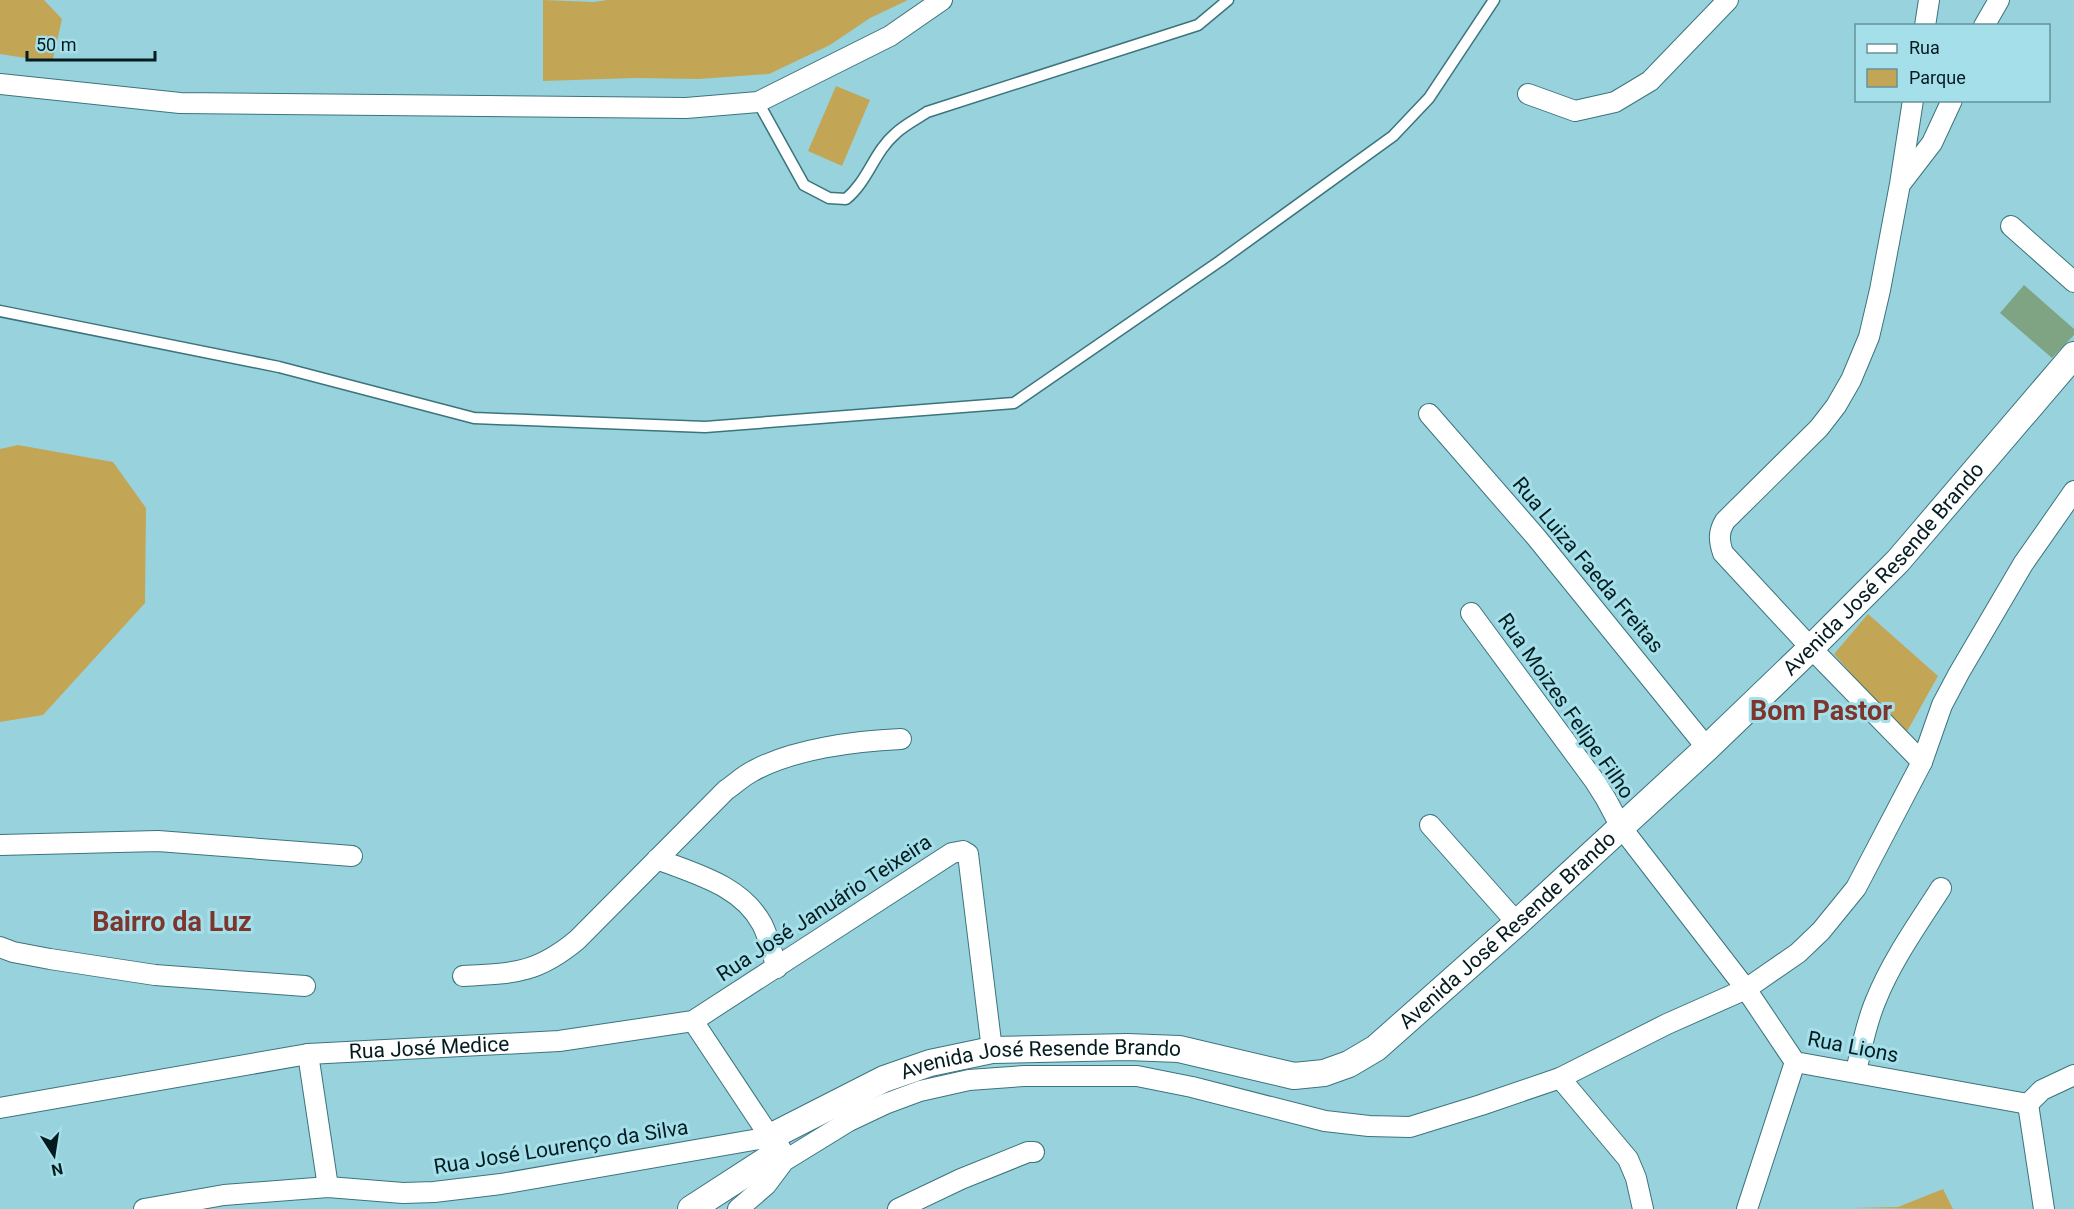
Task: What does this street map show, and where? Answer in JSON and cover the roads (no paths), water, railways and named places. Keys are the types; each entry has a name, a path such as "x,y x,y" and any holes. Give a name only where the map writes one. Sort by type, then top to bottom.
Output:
{"street":[{"path":"0,84 180,103 686,108 758,102 890,36 942,0"},
{"path":"1528,94 1575,111 1615,102 1650,81 1728,0"},
{"path":"1925,24 1929,0"},
{"path":"1985,24 1999,0"},
{"path":"1913,102 1880,290 1869,337 1851,380 1836,406 1819,428 1725,521 1719,540 1723,553 1922,762"},
{"path":"1900,184 1932,142 1951,102"},
{"path":"2011,226 2074,282"},
{"name":"Avenida José Resende Brando","path":"692,1209 884,1079 930,1063 992,1050 1127,1047 1179,1049 1294,1076 1324,1073 1349,1064 1376,1048 1517,923 1707,748 1811,648 1898,561 2074,355"},
{"name":"Rua Luiza Faeda Freitas","path":"1429,414 1536,537 1707,748"},
{"path":"738,1209 766,1185 778,1150 920,1091 969,1080 1024,1076 1137,1076 1192,1087 1325,1120 1369,1126 1410,1127 1560,1078 1667,1024 1746,989 1798,953 1821,931 1856,888 1922,762 1942,705 1959,673 2023,564 2074,491"},
{"name":"Rua Moizes Felipe Filho","path":"1471,613 1594,780 1621,827"},
{"path":"464,976 513,973 557,957 577,940 726,790 752,771 822,748 865,741 901,739"},
{"path":"1430,825 1517,923"},
{"name":"Rua Lions","path":"1621,827 1746,989 1794,1062 1856,1071 2028,1104"},
{"path":"0,845 158,842 352,856"},
{"name":"Rua José Januário Teixeira","path":"693,1021 951,853 963,851 968,854 992,1050"},
{"path":"657,859 725,886 739,898 753,911 762,924 777,968"},
{"path":"1856,1071 1865,1031 1877,998 1902,950 1941,888"},
{"path":"0,947 12,952 50,959 155,975 305,986"},
{"path":"693,1021 778,1150"},
{"name":"Rua José Medice","path":"0,1108 308,1054 559,1041 693,1021"},
{"path":"308,1054 328,1187"},
{"path":"1747,1209 1794,1062"},
{"path":"2044,1209 2028,1104 2042,1090 2074,1075"},
{"path":"1560,1078 1628,1159 1636,1178 1643,1209"},
{"name":"Rua José Lourenço da Silva","path":"144,1209 224,1195 328,1187 434,1192 778,1150"},
{"path":"898,1209 961,1179 1028,1152 1034,1152"}],"lane":[{"path":"758,102 804,185 829,198 846,199 857,190 894,134 927,112 1198,25 1228,0"},
{"path":"0,311 279,367 474,418 705,428 1014,403 1220,261 1393,136 1429,98 1494,0"}],"district":[{"name":"Bom Pastor","path":"1821,711"},
{"name":"Bairro da Luz","path":"172,922"}]}
